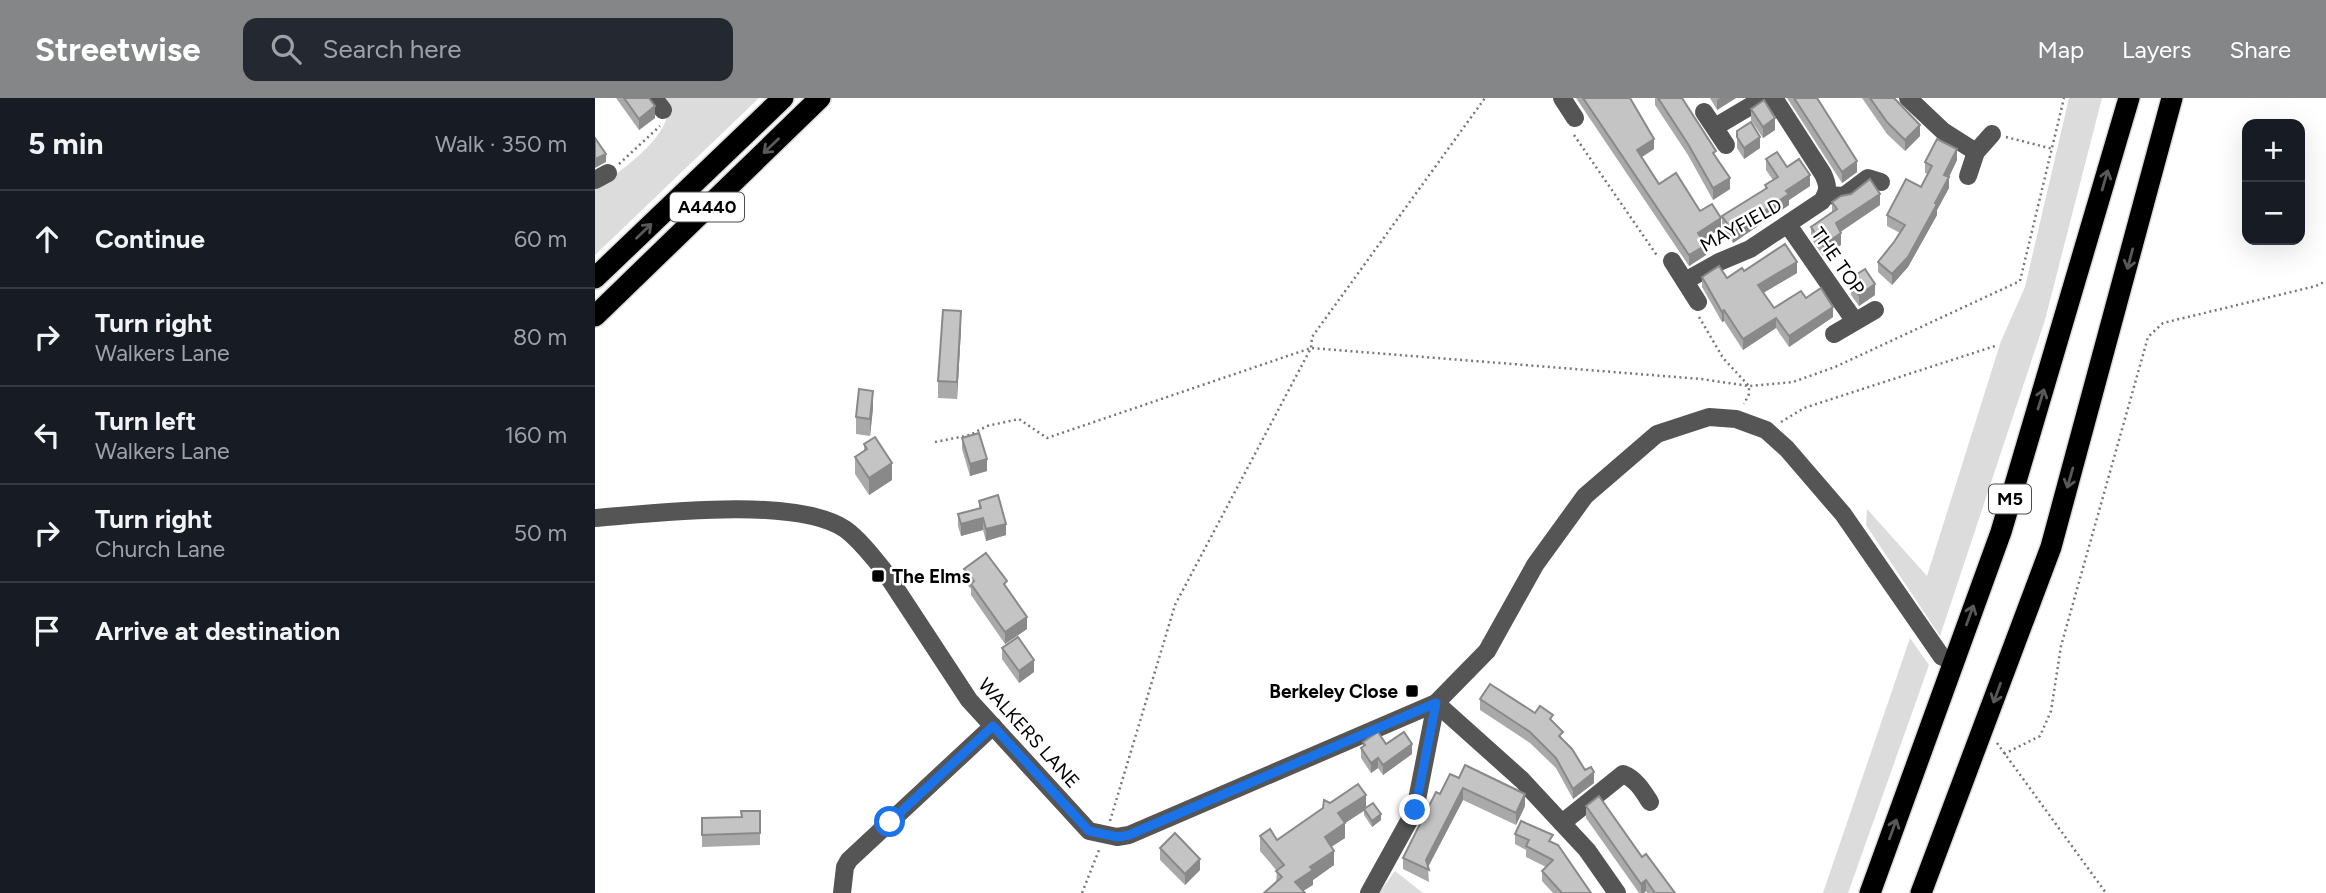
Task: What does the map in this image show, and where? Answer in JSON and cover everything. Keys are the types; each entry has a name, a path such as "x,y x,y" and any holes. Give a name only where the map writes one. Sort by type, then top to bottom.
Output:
{"highway":[{"name":"A4440","path":"595,278 783,98"},
{"name":"A4440","path":"595,316 820,98"},
{"name":"M5","path":"1870,893 2001,531 2129,98"},
{"name":"M5","path":"1921,893 2051,547 2172,98"}],"street":[{"path":"1562,98 1575,118"},
{"path":"1715,127 1764,98"},
{"path":"1774,98 1823,174 1828,184 1826,195 1844,195 1868,178 1881,182"},
{"path":"1907,98 1943,131 1976,152"},
{"path":"1704,112 1726,145"},
{"path":"1968,176 1976,152 1992,134"},
{"name":"MAYFIELD","path":"1685,281 1750,249 1822,201 1826,195"},
{"name":"THE TOP","path":"1788,225 1854,320"},
{"path":"1672,261 1698,302"},
{"name":"THE TOP","path":"1833,334 1875,310"},
{"path":"1105,835 1129,835 1436,703 1487,651 1535,565 1585,496 1657,434 1709,417 1736,419 1766,430 1787,449 1843,514 1942,657"},
{"name":"WALKERS LANE","path":"595,518 692,510 779,510 823,518 845,529 871,554 969,701 1089,831 1105,835"},
{"path":"1436,703 1522,780 1587,850 1617,893"},
{"path":"1369,893 1415,810 1436,703"},
{"path":"842,893 845,867 849,860 993,726"},
{"path":"1562,824 1623,774 1630,776 1650,802"}],"path":[{"path":"1082,893 1105,835 1175,605 1311,348 1312,337 1485,98"},
{"path":"935,442 970,435 988,426 1019,419 1047,438 1311,348 1701,379 1749,386 1793,382 1835,367 2020,281 2064,98"},
{"path":"601,177 627,158 661,125 665,115 659,104"},
{"path":"1575,118 1566,123 1664,266 1672,261"},
{"path":"1992,134 2053,149"},
{"path":"2004,754 2040,736 2051,710 2061,646 2148,337 2163,323 2316,286 2326,281"},
{"path":"1698,302 1693,306 1723,358 1749,386 1749,394 1736,419"},
{"path":"1766,430 1804,408 1995,346"},
{"path":"1995,739 2106,893"}],"shaded area":[{"path":"657,98 759,98 595,255 595,189 637,157 656,138 667,117"},
{"path":"2069,98 2102,98 2045,320 1940,636 1866,525 1867,509 1927,576 2001,341 2025,287"},
{"path":"1910,638 1929,665 1848,893 1823,893"},
{"path":"1395,871 1423,893 1379,893"}],"building":[{"path":"624,98 649,98 655,106 639,119"},
{"path":"1583,98 1630,98 1654,139 1637,150 1659,184 1676,173 1700,211 1712,204 1721,218 1698,233 1706,245 1689,255"},
{"path":"1658,98 1682,98 1730,178 1713,188"},
{"path":"1794,98 1817,98 1857,161 1842,172"},
{"path":"1870,98 1894,98 1920,125 1905,140 1887,122"},
{"path":"1764,100 1775,118 1763,127 1751,109"},
{"path":"1751,122 1760,137 1744,148 1737,137 1737,131"},
{"path":"595,138 606,154 595,159"},
{"path":"1937,139 1957,149 1944,175 1949,177 1908,257 1892,274 1878,262 1905,225 1887,215 1906,179 1921,187 1932,166 1925,162"},
{"path":"1777,152 1787,167 1799,159 1810,175 1786,191 1789,194 1733,232 1722,216 1767,188 1765,185 1778,177 1766,159"},
{"path":"1870,179 1880,194 1836,223 1841,233 1823,245 1811,227 1837,209 1832,202 1851,194"},
{"path":"1785,244 1797,262 1758,285 1774,308 1801,291 1806,298 1821,288 1833,307 1789,336 1776,318 1743,339 1724,310 1722,312 1702,277 1719,266 1727,278 1742,268 1744,271"},
{"path":"1865,269 1875,284 1859,295 1851,284 1857,280 1854,276"},
{"path":"943,310 961,311 957,382 938,381"},
{"path":"859,389 873,391 870,419 856,417"},
{"path":"979,433 987,459 970,464 962,438"},
{"path":"875,437 892,463 869,478 855,457 867,449 864,444"},
{"path":"998,495 1006,524 986,529 983,518 961,524 958,514 981,508 979,501"},
{"path":"986,553 1007,581 1004,584 1027,617 1005,632 971,584 974,581 964,569"},
{"path":"1018,637 1034,660 1019,671 1002,648"},
{"path":"1490,684 1535,713 1540,706 1553,715 1550,719 1563,732 1559,736 1572,749 1585,770 1591,767 1594,772 1573,789 1556,758 1530,732 1480,699"},
{"path":"1378,732 1386,744 1404,732 1412,744 1383,765 1378,758 1371,763 1361,748 1365,745 1363,742"},
{"path":"1465,765 1525,794 1516,813 1463,788 1426,860 1429,870 1403,858 1436,792 1440,794 1450,774 1459,778"},
{"path":"1358,784 1366,795 1338,813 1345,823 1325,837 1334,851 1310,867 1313,870 1295,882 1305,893 1264,893 1282,877 1276,871 1284,865 1260,836 1270,829 1277,840 1323,808 1324,800 1330,803"},
{"path":"1599,796 1642,857 1646,854 1675,893 1655,893 1646,880 1641,884 1586,806"},
{"path":"1373,803 1381,814 1372,821 1364,809"},
{"path":"741,811 760,811 760,833 702,835 702,818 742,817"},
{"path":"1521,821 1553,835 1549,841 1558,845 1591,893 1562,893 1542,871 1553,860 1526,846 1529,840 1515,834"},
{"path":"1175,833 1200,859 1185,874 1160,848"}],"place":[{"name":"The Elms","path":"878,576"},
{"name":"Berkeley Close","path":"1412,691"}],"route":[{"path":"890,822 993,726 1089,831 1118,837 1129,835 1436,703 1415,810"}]}
